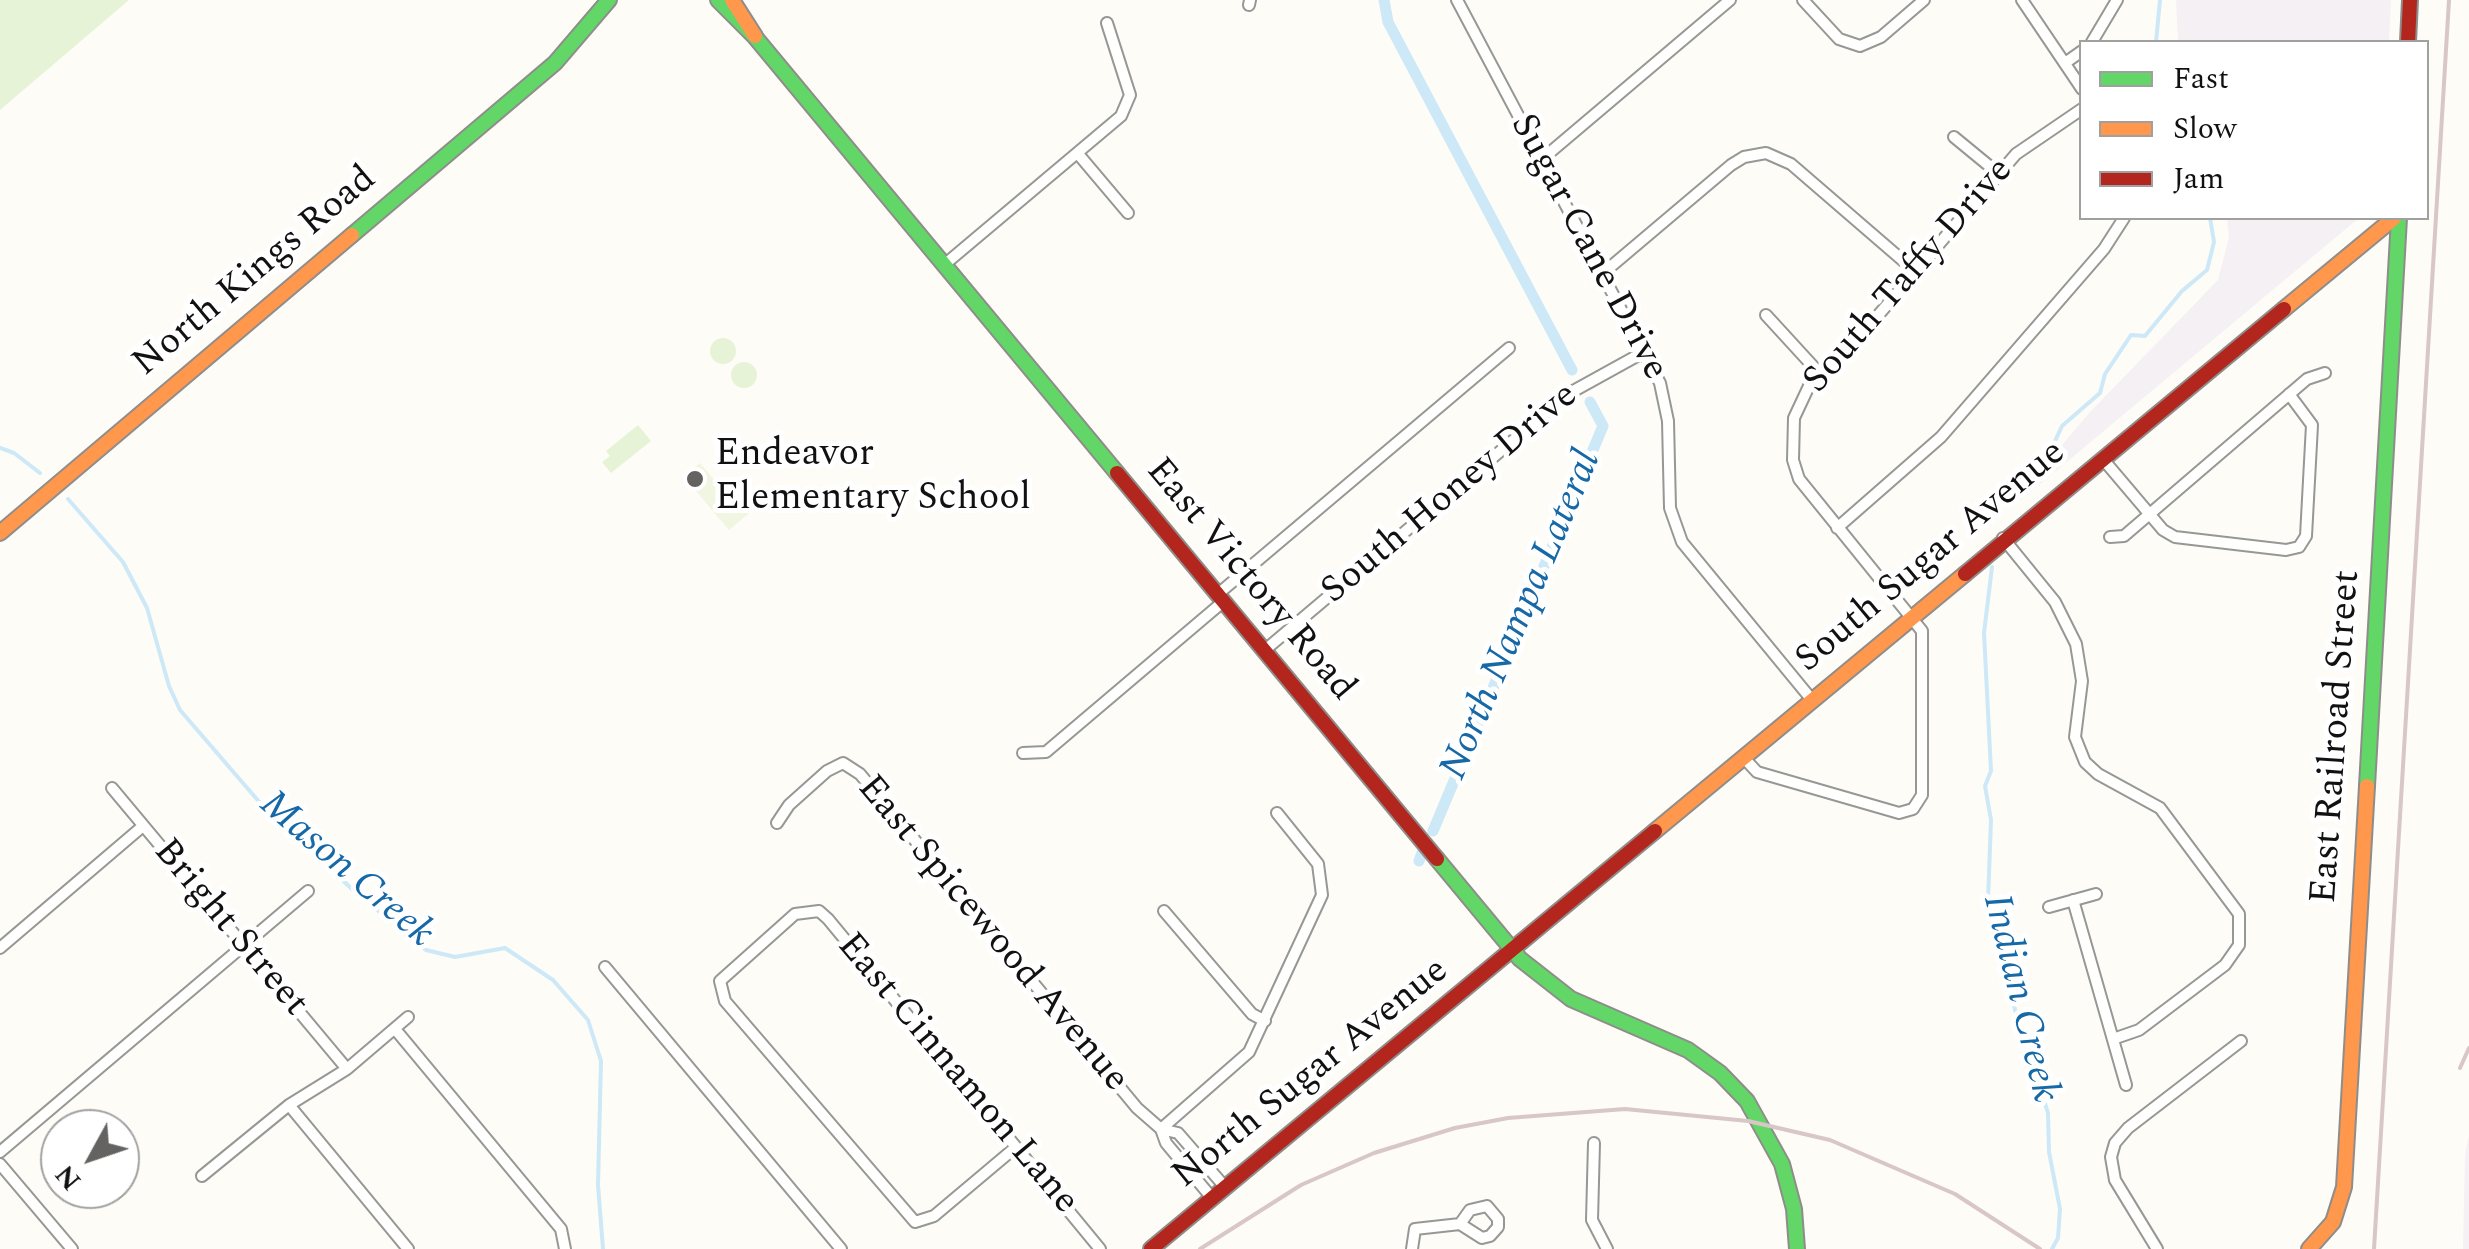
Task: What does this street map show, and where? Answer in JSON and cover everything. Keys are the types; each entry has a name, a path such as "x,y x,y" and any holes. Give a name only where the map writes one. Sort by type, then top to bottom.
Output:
{"street":[{"name":"North Kings Road","path":"554,63 608,0"},
{"name":"North Kings Road","path":"0,533 554,63 598,30 619,0"},
{"name":"East Victory Road","path":"718,0 755,37 1514,951 1542,980 1571,999 1688,1050 1720,1073 1746,1101 1772,1141 1790,1187 1796,1249"},
{"name":"East Victory Road","path":"732,0 755,37"},
{"name":"Sugar Cane Drive","path":"1457,0 1644,352 1666,403 1670,508 1682,542 1812,700"},
{"path":"1542,160 1730,0"},
{"path":"1804,0 1838,39 1860,46 1880,37 1924,0"},
{"path":"2022,0 2079,84"},
{"path":"2093,40 2117,0"},
{"path":"2408,40 2410,0"},
{"path":"944,264 1079,155 1128,105 1130,95 1107,24"},
{"path":"2065,63 2079,53"},
{"name":"South Taffy Drive","path":"1910,617 1810,497 1792,460 1794,418 1803,396 1820,375 1857,340 2024,146 2079,110"},
{"path":"1954,137 1999,174"},
{"path":"1602,274 1731,165 1744,157 1766,153 1792,164 1915,271"},
{"path":"1079,155 1128,214"},
{"path":"1837,528 1941,438 2104,249 2123,220"},
{"name":"South Sugar Avenue","path":"1514,951 2003,538 2395,220"},
{"name":"East Railroad Street","path":"2309,1249 2333,1222 2344,1187 2397,220"},
{"path":"1766,314 1820,375"},
{"path":"1023,753 1046,752 1509,348"},
{"name":"South Honey Drive","path":"1265,650 1568,394 1644,352"},
{"path":"2110,537 2124,536 2306,379 2325,373"},
{"path":"2102,458 2150,515 2175,537 2286,550 2299,547 2306,536 2312,436 2306,414 2289,394"},
{"path":"2003,538 2055,602 2076,644 2082,681 2075,736 2085,762 2170,818 2234,904 2241,935 2225,966 2139,1030 2113,1039"},
{"path":"1744,758 1757,772 1899,813 1913,808 1922,795 1922,631 1910,617"},
{"name":"East Spicewood Avenue","path":"778,823 790,805 827,772 843,763 860,774 1137,1108 1161,1129 1178,1133 1225,1187"},
{"name":"Bright Street","path":"112,788 347,1069"},
{"path":"1161,1129 1249,1052 1322,894 1318,864 1277,813"},
{"path":"0,948 144,826"},
{"path":"0,1152 308,891"},
{"path":"2049,907 2096,894"},
{"path":"2074,900 2126,1085"},
{"name":"East Cinnamon Lane","path":"1016,1147 934,1216 915,1222 726,1001 719,987 725,974 796,914 819,911 1016,1147 1100,1249"},
{"path":"1164,911 1252,1014 1265,1021"},
{"name":"North Sugar Avenue","path":"1150,1249 1514,951"},
{"path":"605,967 841,1249"},
{"path":"202,1176 288,1106 347,1069 408,1017"},
{"path":"394,1028 561,1230 564,1249"},
{"path":"2157,1249 2115,1180 2111,1156 2115,1143 2128,1128 2241,1042"},
{"path":"288,1106 408,1249"},
{"name":"East Spicewood Avenue","path":"1161,1129 1166,1143 1212,1198"},
{"path":"1594,1143 1592,1220 1606,1249"},
{"path":"0,1164 72,1249"},
{"path":"1412,1249 1416,1229 1460,1224"}],"shaded area":[{"path":"2176,0 2391,0 2389,40 2178,40"},
{"path":"2227,220 2357,220 2021,500 2018,497 2090,412 2218,280 2229,237"},
{"path":"2469,1135 2469,1249 2463,1249 2465,1155"}],"green space":[{"path":"0,0 129,0 0,110"},
{"path":"723,338 732,342 736,351 732,360 723,364 714,360 710,351 714,342"},
{"path":"744,362 753,366 757,375 753,384 744,388 735,384 731,375 735,366"},
{"path":"638,425 651,441 611,473 602,462 610,456 606,451"},
{"path":"700,463 731,500 739,494 753,510 729,530 684,477"}],"waterway":[{"name":"North Nampa Lateral","path":"1384,0 1388,22 1572,370"},
{"name":"Indian Creek","path":"2156,40 2160,0"},
{"name":"Indian Creek","path":"1989,521 2017,473 2047,458 2062,426 2100,393 2105,374 2131,335 2145,336 2182,291 2207,270 2214,242 2210,220"},
{"name":"North Nampa Lateral","path":"1433,831 1603,426 1590,402"},
{"name":"Mason Creek","path":"0,448 14,453 40,473"},
{"name":"Mason Creek","path":"68,499 123,562 147,608 169,686 180,710 261,804 353,890 426,950 455,957 505,948 553,980 588,1020 601,1061 598,1185 603,1249"},
{"name":"Indian Creek","path":"1992,567 1984,633 1991,771 1985,786 1991,820 1988,900 2007,956 2015,1010 2048,1113 2049,1152 2060,1209 2058,1238 2052,1249"},
{"name":"North Nampa Lateral","path":"1419,861 1422,853"}],"railway":[{"path":"2374,1249 2449,0"},
{"path":"2460,1068 2469,1048"},
{"path":"1200,1249 1301,1185 1374,1153 1455,1128 1508,1118 1625,1109 1748,1121 1830,1140 1955,1194 2040,1249"}],"traffic: fast":[{"path":"352,235 555,63 609,0"},
{"path":"718,0 755,37 1117,473"},
{"path":"2367,786 2399,220"},
{"path":"1437,859 1520,959 1571,999 1688,1050 1720,1073 1747,1101 1782,1164 1794,1209 1797,1249"}],"traffic: slow":[{"path":"732,0 755,36"},
{"path":"2284,309 2392,220"},
{"path":"0,533 352,235"},
{"path":"1655,831 1965,574"},
{"path":"2309,1249 2333,1222 2344,1187 2367,786"}],"traffic: jam":[{"path":"2408,40 2410,0"},
{"path":"1965,574 2284,309"},
{"path":"1117,473 1437,859"},
{"path":"1151,1249 1655,831"}],"place":[{"name":"Endeavor Elementary School","path":"695,479"}]}
